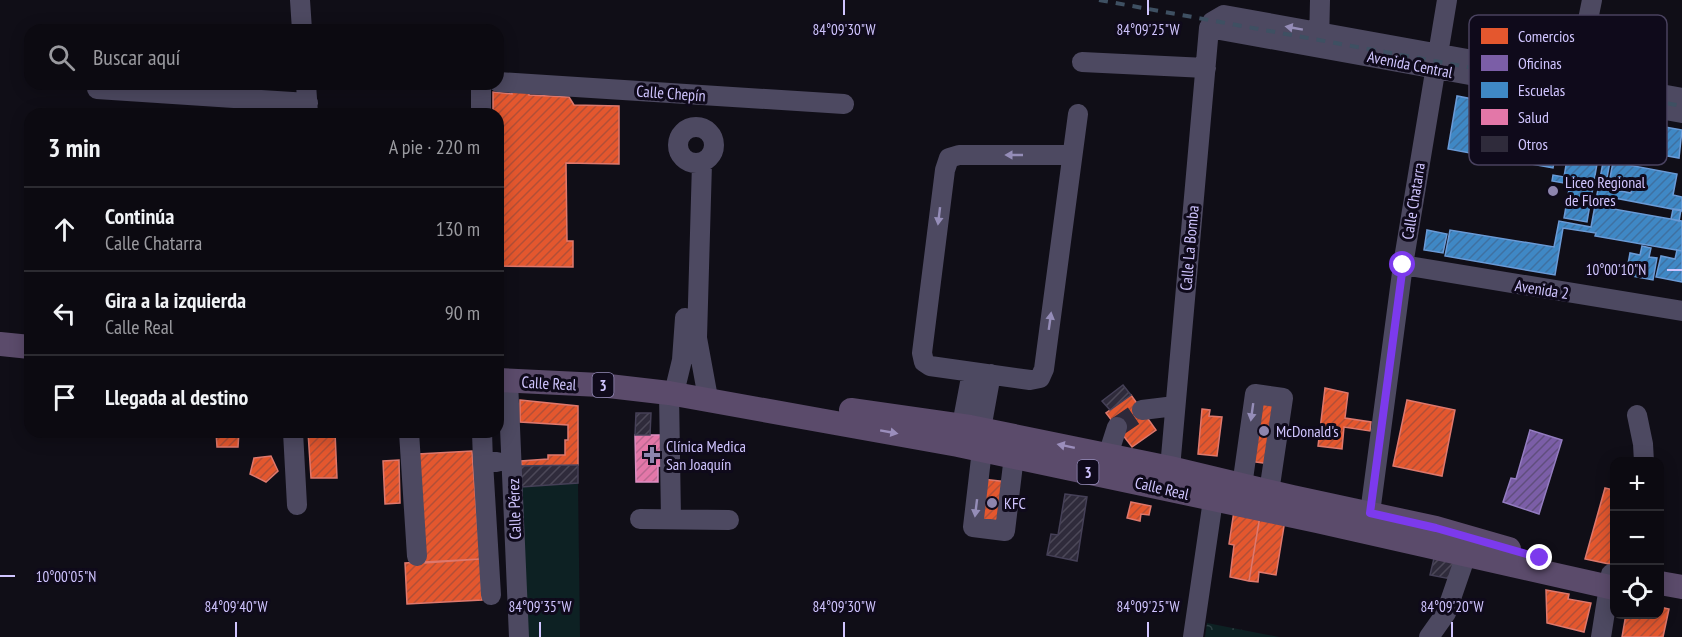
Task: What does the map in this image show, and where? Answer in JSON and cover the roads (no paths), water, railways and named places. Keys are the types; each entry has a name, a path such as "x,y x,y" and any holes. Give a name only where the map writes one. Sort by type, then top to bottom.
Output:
{"main road":[{"path":"0,344 24,346"},
{"name":"Calle Real","path":"504,380 600,385 672,393 1108,455 1436,528 1610,580"},
{"name":"Calle Real","path":"975,435 1014,456 1456,552 1610,581"},
{"path":"1089,472 1127,470 1156,475 1164,474 1170,468 1178,480 1207,490 1213,500 1222,492 1270,498 1280,494"},
{"path":"1317,521 1340,518 1364,519 1370,513 1382,526 1420,534 1456,552"},
{"path":"1664,584 1682,587"},
{"path":"1664,597 1682,600"}],"street":[{"path":"300,0 302,24"},
{"path":"1319,40 1320,0"},
{"name":"Calle Chatarra","path":"1370,513 1403,265 1447,0"},
{"path":"1589,15 1592,0"},
{"name":"Avenida Central","path":"1217,22 1469,67"},
{"name":"Calle La Bomba","path":"1170,468 1206,68 1217,22"},
{"path":"1082,62 1206,68"},
{"name":"Calle Chepín","path":"504,82 844,104"},
{"path":"116,90 307,100"},
{"path":"481,90 481,108"},
{"name":"Avenida Central","path":"1667,96 1682,98"},
{"name":"Avenida Central","path":"1667,109 1682,113"},
{"path":"1072,155 959,155 949,158 945,170 922,353 924,363 930,366 1030,380 1040,378 1044,369 1078,114"},
{"path":"696,162 691,338 708,398"},
{"name":"Avenida 2","path":"1403,265 1682,311"},
{"path":"671,519 672,393 691,338"},
{"path":"981,373 975,435 973,527 1005,531 1014,456"},
{"name":"Calle Pérez","path":"504,389 512,460 519,637"},
{"path":"1242,486 1255,394 1283,398 1280,494"},
{"path":"1142,410 1175,406"},
{"path":"1637,415 1644,457"},
{"path":"1108,455 1117,427"},
{"path":"293,438 297,505"},
{"path":"409,438 417,556"},
{"path":"482,438 491,595"},
{"path":"483,462 512,460"},
{"path":"1193,637 1213,500"},
{"path":"640,519 729,520"},
{"path":"1428,637 1446,613 1456,552"},
{"path":"1601,637 1610,591"}],"tunnel":[{"path":"1117,427 1142,410"}],"railway":[{"path":"1099,0 1469,67"},
{"path":"1667,103 1682,106"}],"place":[{"name":"Liceo Regional de Flores","path":"1553,191"},
{"name":"McDonald's","path":"1264,431"},
{"name":"Clínica Medica San Joaquín","path":"652,455"},
{"name":"KFC","path":"992,503"}]}
